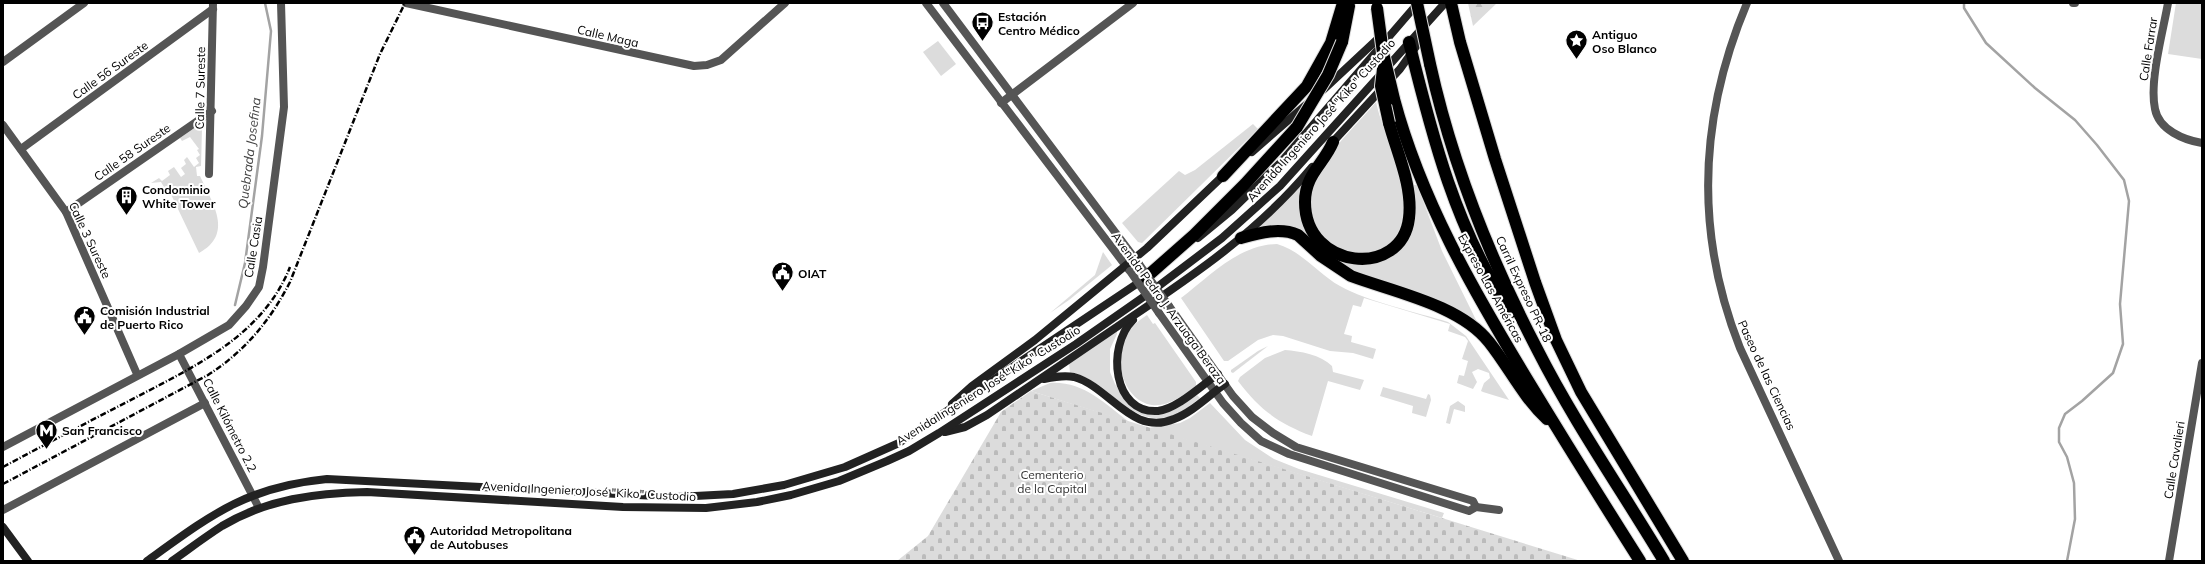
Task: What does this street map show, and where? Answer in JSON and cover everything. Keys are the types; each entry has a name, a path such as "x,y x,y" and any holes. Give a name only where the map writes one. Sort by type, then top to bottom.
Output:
{"highway":[{"path":"1223,176 1307,86 1331,43 1343,3"},
{"path":"1143,280 1194,235 1245,184 1296,127 1328,75 1342,42 1350,3"},
{"name":"Carril Expreso PR-18","path":"1417,3 1430,64 1447,131 1473,209 1506,288 1537,349 1600,458 1664,561"},
{"path":"1446,4 1460,42 1495,159 1535,282 1556,340 1581,392 1683,561"},
{"name":"Expreso Las Américas","path":"1376,5 1384,58 1394,99 1412,159 1451,247 1481,302 1640,561"},
{"path":"1410,47 1435,142 1462,222 1494,286 1537,349"},
{"path":"1333,142 1313,173 1307,188 1305,201 1308,222 1321,244 1337,254 1361,259 1380,255 1400,241 1409,216 1408,190 1389,123 1381,86 1384,58"},
{"path":"1241,238 1268,232 1291,232 1298,235 1339,270 1351,276 1438,306 1464,320 1488,341 1534,407 1557,428"}],"main road":[{"name":"Avenida Ingeniero José \"Kiko\" Custodio","path":"252,495 269,489 327,479 617,495 699,497 733,494 784,485 845,466 899,443 1143,280 1190,245 1232,210 1281,162 1316,123 1417,3"},
{"name":"Avenida Ingeniero José \"Kiko\" Custodio","path":"172,561 223,525 259,508 297,497 327,493 367,492 666,508 735,505 791,495 839,481 909,451 1076,344 1152,292 1222,238 1280,186 1410,47 1446,4"},
{"path":"937,417 972,386 1035,340 1137,261 1223,176 1407,14"},
{"path":"939,433 965,427 987,415 1206,266 1241,238 1296,185 1400,69 1410,47"},
{"path":"1147,307 1124,332 1117,346 1115,362 1118,378 1129,398 1141,408 1158,411 1185,399 1218,374"},
{"path":"1039,380 1059,376 1075,378 1092,387 1131,415 1158,423 1175,419 1225,384"},
{"path":"147,561 206,519 252,495"},
{"path":"3,527 28,561"}],"street":[{"path":"3,62 84,3"},
{"name":"Calle Casia","path":"3,447 138,374 179,354 229,325 246,306 259,287 263,267 284,107 281,3"},
{"name":"Calle Maga","path":"406,3 662,61 694,66 706,65 721,60 786,3"},
{"name":"Avenida Pedro J. Arzuaga Beraza","path":"926,3 1127,269 1215,391 1241,423 1261,441 1288,454 1469,511 1476,507 1499,510"},
{"name":"Avenida Pedro J. Arzuaga Beraza","path":"943,3 1137,261 1225,384 1252,417 1273,433 1296,447 1473,501 1476,507"},
{"path":"1002,103 1133,3"},
{"name":"Paseo de las Ciencias","path":"1747,3 1734,37 1719,88 1711,129 1707,182 1709,224 1715,272 1730,324 1740,348 1838,561"},
{"name":"Calle Farrar","path":"2168,3 2154,83 2155,110 2165,126 2179,137 2202,143"},
{"name":"Calle 7 Sureste","path":"209,174 212,111 213,6"},
{"name":"Calle 56 Sureste","path":"21,149 213,6"},
{"name":"Calle 58 Sureste","path":"66,212 212,111"},
{"name":"Calle 3 Sureste","path":"3,125 66,212 138,374"},
{"name":"Calle Kilómetro 2.2","path":"179,354 259,508"},
{"name":"Calle Cavalieri","path":"2169,561 2202,363"},
{"path":"3,510 205,403"}],"green space":[{"path":"1468,3 1497,3 1473,26"},
{"path":"2176,3 2202,3 2202,59 2168,54"},
{"path":"938,41 956,64 941,76 923,52"},
{"path":"1376,102 1399,174 1403,204 1402,219 1394,238 1381,249 1363,253 1344,250 1327,241 1315,226 1310,206 1315,181 1320,170 1342,139"},
{"path":"1253,124 1258,129 1142,243 1138,242 1122,223 1179,171 1185,175 1195,170"},
{"path":"196,127 202,129 201,166 196,167 197,176 200,176 218,218 216,237 210,245 199,253 167,186 164,187 161,182 151,183 159,178 162,181 170,175 168,171 174,167 181,177 185,174 181,168 186,164 184,160 187,157 194,167 199,163 196,158 200,155 197,150 199,149 190,137 182,141 180,138"},
{"path":"1302,182 1312,234 1358,262 1406,239 1412,185 1417,185 1442,251 1478,324 1354,275 1307,239 1259,231 1258,227"},
{"path":"1277,244 1286,247 1302,257 1332,281 1352,292 1378,302 1448,322 1466,336 1509,400 1481,391 1484,383 1490,378 1489,373 1478,369 1472,372 1477,382 1473,389 1457,383 1459,375 1464,376 1468,361 1462,359 1468,341 1465,337 1448,331 1450,324 1364,298 1361,307 1353,305 1344,334 1352,336 1351,342 1376,349 1373,359 1353,353 1330,351 1283,336 1273,335 1258,340 1228,361 1224,361 1181,298 1225,263 1237,256 1263,246"},
{"path":"1103,252 1112,265 1069,300 1050,313 1095,275"},
{"path":"1147,315 1153,324 1155,323 1196,382 1196,386 1181,396 1170,402 1158,405 1143,402 1135,397 1124,381 1120,361 1123,343 1127,334 1139,320"},
{"path":"1117,331 1110,349 1110,372 1115,384 1125,399 1165,413 1176,409 1197,395 1200,398 1180,413 1161,418 1146,417 1121,403 1097,384 1084,377 1070,373 1069,363"},
{"path":"1268,346 1233,373 1231,372 1231,370 1258,351"},
{"path":"1285,350 1297,351 1316,356 1332,366 1333,372 1364,380 1360,390 1328,381 1312,436 1279,421 1262,408 1238,381 1240,377 1265,358"},
{"path":"1050,383 1062,383 1083,389 1102,401 1129,422 1031,391"},
{"path":"1383,387 1426,399 1428,394 1430,395 1431,400 1426,417 1412,413 1413,406 1380,396"},
{"name":"Cementerio de la Capital","path":"1031,391 1581,561 897,561 928,536 1001,412"},
{"path":"1458,401 1465,406 1465,412 1454,409 1450,424 1446,423 1450,406"},
{"path":"1210,403 1245,440 1274,459 1299,469 1444,513 1442,518 1148,428 1180,423 1190,418"}],"waterway":[{"name":"Quebrada Josefina","path":"235,305 245,263 262,136 271,31 265,3"},
{"path":"1964,3 1964,8 1986,43 2035,88 2075,120 2097,145 2124,180 2129,201 2120,304 2123,344 2113,373 2065,414 2059,428 2059,442 2067,457 2074,483 2075,519 2067,561"}],"railway":[{"path":"3,484 208,375 234,356 255,334 274,310 290,282 380,54 405,3"},
{"path":"3,467 175,377 221,349 242,332 261,313 278,292 290,267"}],"place":[{"name":"Estación Centro Médico","path":"982,42"},
{"name":"Antiguo Oso Blanco","path":"1576,60"},
{"name":"Condominio White Tower","path":"127,216"},
{"name":"OIAT","path":"782,292"},
{"name":"Comisión Industrial de Puerto Rico","path":"85,336"},
{"name":"San Francisco","path":"47,450"},
{"name":"Autoridad Metropolitana de Autobuses","path":"415,556"}]}
